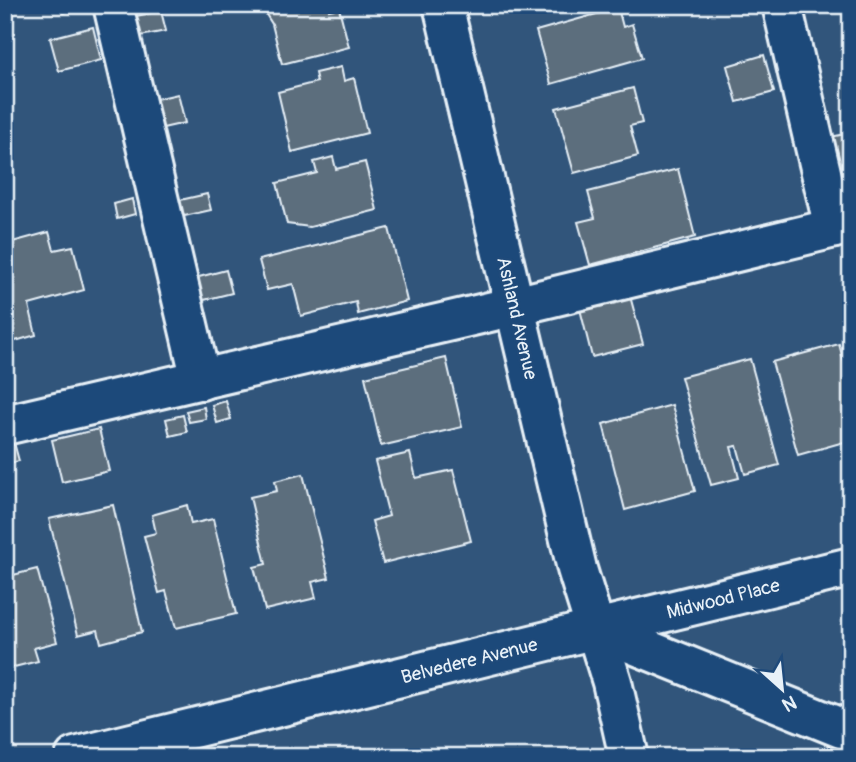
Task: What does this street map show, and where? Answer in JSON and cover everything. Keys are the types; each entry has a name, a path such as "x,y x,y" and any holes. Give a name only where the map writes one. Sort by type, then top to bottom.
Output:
{"street":[{"path":"113,5 201,380"},
{"name":"Ashland Avenue","path":"443,5 577,569 612,682 629,757"},
{"path":"5,425 843,226 782,5"},
{"name":"Midwood Place","path":"596,629 851,567"},
{"path":"596,629 851,732"},
{"name":"Belvedere Avenue","path":"75,757 596,629"}],"building":[{"path":"61,5 84,5 84,8 63,13"},
{"path":"260,5 328,5 329,10 339,8 349,47 282,64 272,24"},
{"path":"618,8 623,27 632,24 642,58 551,84 536,31"},
{"path":"161,11 166,31 125,39 121,19"},
{"path":"93,27 101,60 59,71 50,38"},
{"path":"764,55 774,92 737,102 727,66"},
{"path":"341,67 344,81 354,78 367,133 292,152 278,92 317,82 315,73"},
{"path":"633,88 642,123 630,126 638,156 574,173 556,108"},
{"path":"178,94 185,123 154,130 147,101"},
{"path":"851,133 851,190 843,192 830,137"},
{"path":"333,157 336,169 365,162 377,210 310,227 287,224 277,183 317,173 314,162"},
{"path":"678,169 695,237 590,265 578,222 595,218 588,192"},
{"path":"207,194 211,210 180,217 176,201"},
{"path":"132,199 135,214 117,219 114,204"},
{"path":"389,228 407,301 358,314 356,302 301,316 293,284 267,290 259,260"},
{"path":"49,232 54,250 73,246 84,290 29,305 36,335 5,344 5,244"},
{"path":"226,270 232,293 196,302 191,279"},
{"path":"630,296 643,344 592,357 580,309"},
{"path":"839,344 851,388 851,440 798,455 772,362"},
{"path":"446,358 462,427 381,446 365,377"},
{"path":"750,359 779,465 745,474 737,446 731,447 739,478 711,485 681,377"},
{"path":"226,401 231,419 217,423 212,405"},
{"path":"672,405 695,491 625,510 603,424"},
{"path":"204,407 206,419 189,422 186,411"},
{"path":"183,415 187,432 170,436 166,419"},
{"path":"99,429 109,471 62,482 52,440"},
{"path":"13,439 19,461 5,464 5,442"},
{"path":"410,453 416,478 453,470 471,541 383,563 372,521 389,516 375,461"},
{"path":"303,474 329,578 312,582 316,598 265,610 254,567 266,564 250,497 277,491 275,481"},
{"path":"113,505 142,632 101,643 98,630 78,635 49,519"},
{"path":"187,505 191,524 213,519 236,614 176,628 166,591 159,593 144,536 156,533 152,515"},
{"path":"37,569 57,642 34,648 38,661 10,668 5,656 5,577"}]}
